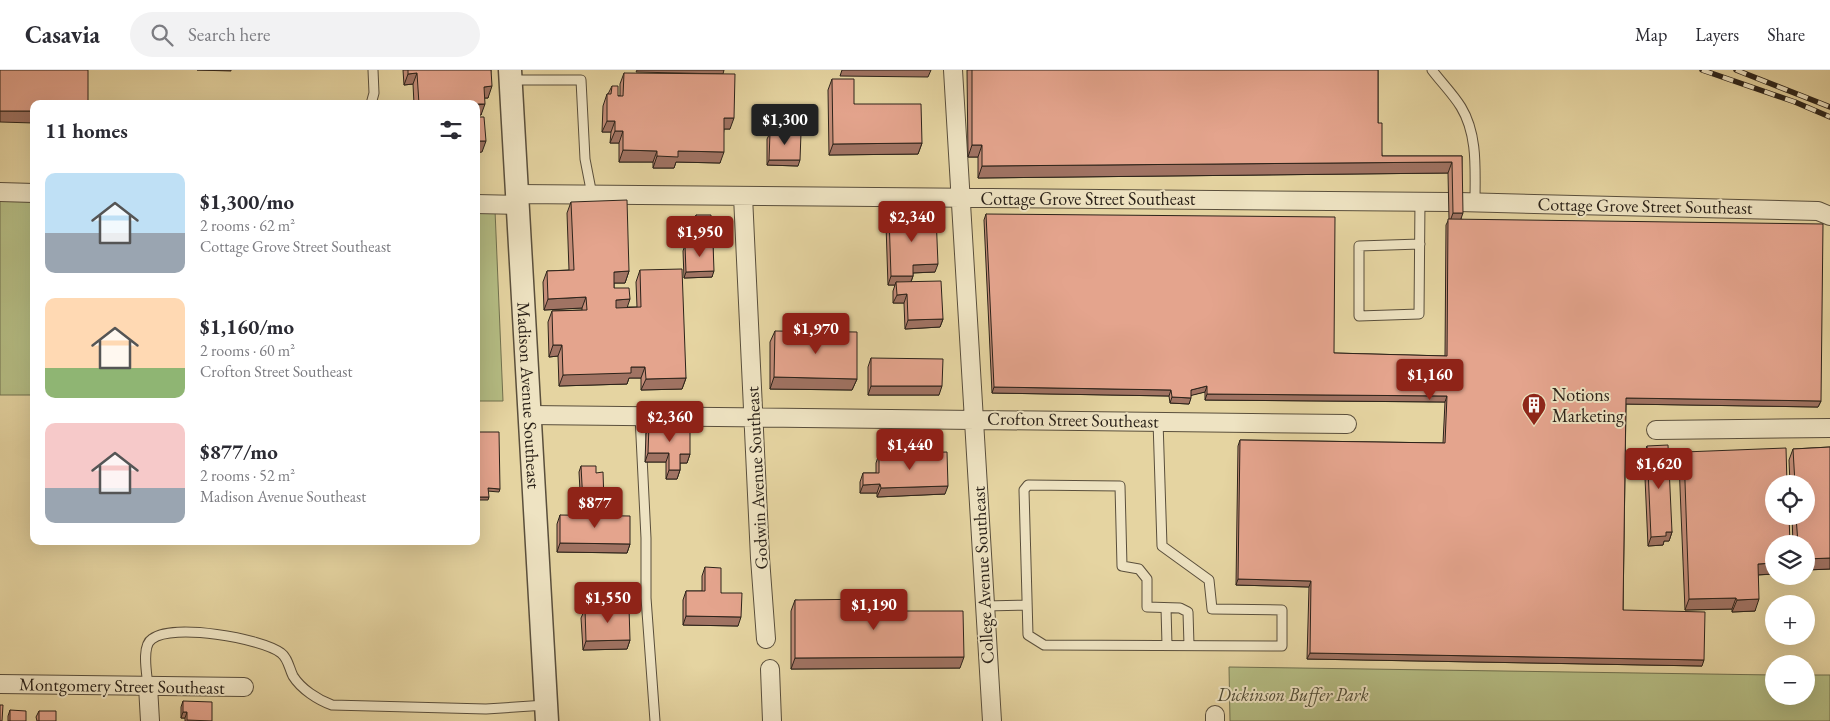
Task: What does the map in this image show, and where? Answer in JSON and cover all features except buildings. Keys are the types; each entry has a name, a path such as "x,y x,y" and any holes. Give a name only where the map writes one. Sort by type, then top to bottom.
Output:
{"street":[{"name":"College Avenue Southeast","path":"954,70 992,721"},
{"name":"Madison Avenue Southeast","path":"510,75 547,713"},
{"path":"0,192 30,193"},
{"name":"Cottage Grove Street Southeast","path":"480,204 517,199 592,195 1461,202 1772,209 1818,211 1830,216"},
{"name":"Godwin Avenue Southeast","path":"743,196 760,558 766,639"},
{"name":"Crofton Street Southeast","path":"529,415 1347,424"},
{"path":"1656,430 1830,428"},
{"path":"770,669 772,721"},
{"name":"Montgomery Street Southeast","path":"0,684 244,688"},
{"path":"148,686 150,721"}],"lane":[{"path":"372,100 374,93 373,70"},
{"path":"1432,70 1461,107 1471,133 1475,156 1461,202"},
{"path":"510,75 580,80 586,159 592,195"},
{"path":"1420,202 1420,244 1419,314 1359,316 1359,246 1420,244"},
{"path":"640,416 646,538 646,598 655,721"},
{"path":"1158,421 1162,546 1209,580 1212,609 1282,610 1282,646 1044,645 1028,635 1024,490 1028,485 1120,486 1122,566 1139,569 1146,579 1147,607 1180,608 1188,612 1190,645"},
{"path":"985,606 1027,605"},
{"path":"1166,608 1167,645"},
{"path":"148,686 146,646 152,639 169,632 217,634 268,646 282,653 293,676 303,687 319,700 332,705 486,709 547,713"}],"green space":[{"path":"0,197 30,198 30,395 0,395"},
{"path":"480,209 495,210 503,401 480,401"},
{"name":"Dickinson Buffer Park","path":"1229,667 1765,675 1765,705 1815,705 1815,675 1830,675 1830,721 1230,721"}],"railway":[{"path":"1702,70 1795,102 1830,117"},
{"path":"1736,70 1830,107"}],"place":[{"name":"Notions Marketing","path":"1534,426"}]}
